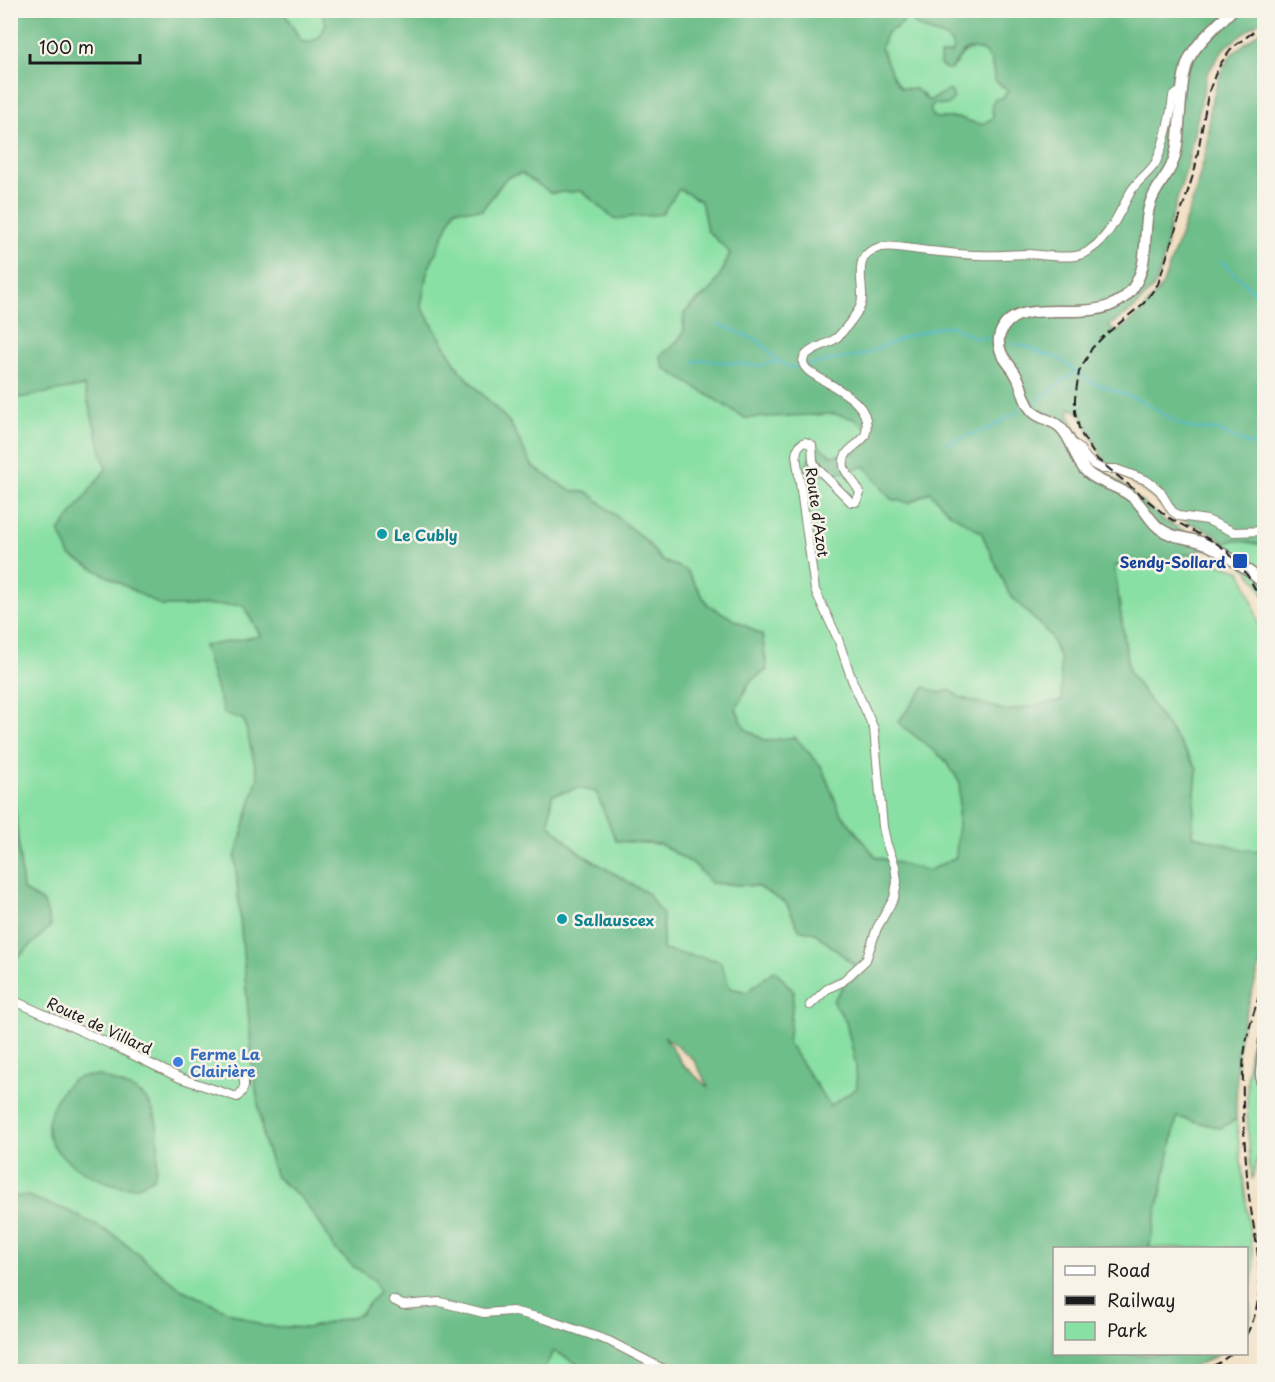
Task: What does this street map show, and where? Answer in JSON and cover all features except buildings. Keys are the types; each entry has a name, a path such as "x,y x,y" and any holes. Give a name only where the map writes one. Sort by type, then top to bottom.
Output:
{"street":[{"path":"1232,10 1192,53 1186,67 1175,157 1169,172 1150,203 1142,268 1134,286 1115,303 1095,310 1032,311 1021,314 1004,327 999,344 1002,354 1017,375 1030,410 1059,426 1071,442 1081,465 1088,473 1118,487 1132,497 1158,527 1174,536 1203,543 1251,572 1264,585"},
{"name":"Route d'Azot","path":"810,1005 827,989 842,982 866,960 877,928 894,898 897,882 895,866 883,827 874,729 852,680 838,639 815,590 796,454 801,443 812,445 813,462 816,467 851,502 856,502 860,493 846,473 844,462 849,451 865,436 866,422 854,400 842,389 816,377 807,370 803,362 804,358 813,350 840,336 860,308 863,262 875,249 890,247 980,255 1074,256 1092,249 1110,228 1136,183 1154,164 1161,146 1173,96 1183,90"},
{"path":"1071,442 1094,465 1102,469 1116,469 1146,480 1160,491 1167,505 1179,516 1207,520 1234,532 1264,531"},
{"name":"Route de Villard","path":"10,999 180,1078 237,1097 243,1092 245,1085 242,1072"},
{"path":"1264,1041 1261,1074 1264,1105"},
{"path":"393,1300 403,1305 440,1302 484,1313 512,1311 545,1319 609,1341 669,1371"}],"green space":[{"path":"11,11 283,11 302,42 318,38 326,23 321,11 905,11 903,21 886,34 881,48 893,77 901,88 916,89 929,101 946,91 951,91 954,98 948,105 934,104 930,108 932,116 961,118 983,124 993,118 992,104 995,99 1002,98 1008,91 995,80 991,60 982,50 970,49 964,51 951,69 946,69 940,65 940,55 951,53 954,49 951,43 942,36 918,26 913,19 928,11 1264,11 1264,18 1223,49 1207,74 1187,166 1170,223 1163,262 1156,284 1135,308 1109,326 1116,333 1141,313 1162,286 1194,197 1208,143 1210,107 1222,69 1232,54 1264,28 1264,545 1235,540 1223,543 1215,534 1168,513 1153,498 1120,474 1101,455 1080,413 1069,408 1070,417 1082,446 1104,473 1114,478 1163,520 1215,546 1168,560 1114,566 1129,672 1197,768 1192,835 1246,850 1264,851 1264,952 1241,1030 1237,1059 1236,1119 1221,1128 1177,1117 1149,1247 1053,1247 1053,1355 1218,1355 1180,1372 592,1372 554,1351 542,1372 11,1371 11,1196 28,1196 71,1212 114,1235 181,1289 263,1326 308,1328 359,1315 379,1292 374,1280 353,1266 333,1247 325,1231 303,1200 276,1177 264,1142 253,1069 235,858 258,777 244,720 224,713 203,646 261,636 243,605 162,606 70,556 59,531 106,469 84,386 11,399","holes":["521,173 551,193 582,191 614,219 662,214 679,189 701,201 707,230 730,253 712,289 684,313 681,337 660,356 664,368 745,418 834,414 855,419 870,432 853,453 832,456 815,443 806,467 806,474 836,474 865,466 891,499 909,503 930,492 947,511 981,532 1010,595 1050,635 1060,659 1062,701 1007,711 959,697 950,690 939,693 925,687 898,722 944,759 960,782 956,857 928,871 876,857 840,812 821,766 795,737 766,741 745,729 736,709 750,681 767,670 762,635 708,605 686,570 661,560 646,541 589,493 569,490 533,467 510,423 460,371 421,306 427,272 455,209 482,210 506,178","579,788 596,792 616,841 660,844 695,865 711,883 757,886 786,903 799,929 815,933 863,972 846,982 833,1001 846,1022 856,1065 857,1088 830,1106 788,1043 794,992 775,970 747,992 730,988 720,961 663,950 663,915 647,893 578,852 549,824 552,795","664,1036 694,1060 709,1088 683,1065"]},
{"path":"283,11 321,11 326,23 317,38 302,42"},
{"path":"905,11 928,11 917,17 931,33 948,38 954,49 951,53 945,54 956,64 961,55 968,50 976,49 986,53 991,60 995,80 1008,91 1006,95 992,104 993,118 983,124 977,124 961,118 936,118 932,116 930,108 934,104 945,105 939,95 929,102 922,93 901,88 893,77 881,48 886,34 903,21"},
{"path":"522,173 551,193 582,191 614,219 679,189 701,201 707,230 730,252 712,289 690,306 683,321 682,335 669,350 662,354 745,418 819,413 847,416 858,421 870,432 853,453 832,456 836,474 865,465 891,499 909,503 930,492 947,511 981,532 1010,595 1050,635 1060,659 1063,701 1007,711 959,697 950,690 898,722 944,759 960,782 957,857 928,871 876,857 840,812 821,766 745,729 736,709 750,681 767,670 762,635 708,605 686,570 661,560 646,541 589,493 569,490 533,467 510,423 460,371 421,307 427,272 455,209 482,210 506,178"},
{"path":"84,386 106,469 60,531 162,606 243,605 261,637 203,646 244,720 258,777 235,858 253,1069 264,1142 276,1177 303,1200 325,1231 333,1247 353,1266 374,1280 379,1292 359,1315 308,1328 263,1326 181,1289 114,1235 11,1196 11,964 51,926 44,903 23,890 11,767 11,399","holes":["100,1076 141,1094 156,1117"]},
{"path":"1235,540 1264,545 1264,596 1257,581 1223,543"},
{"path":"1190,554 1241,571 1261,633 1264,851 1246,851 1192,835 1197,768 1129,672 1114,566 1168,560"},
{"path":"10,767 23,890 44,903 51,926 11,964"},
{"path":"579,788 596,792 616,840 660,844 695,865 711,883 757,886 786,903 799,929 815,933 863,972 846,982 834,1001 846,1022 856,1065 857,1088 830,1107 788,1043 794,992 774,971 748,992 730,988 719,961 663,950 663,915 647,893 578,852 549,824 552,795"},
{"path":"1264,1000 1264,1131 1252,1180 1247,1122 1248,1063 1252,1039"},
{"path":"100,1076 139,1093 147,1100 156,1120 158,1156 154,1178 138,1186 110,1183 85,1172 62,1156 49,1137 51,1111 61,1093 74,1080 81,1077"},
{"path":"1177,1117 1221,1128 1236,1119 1254,1266 1250,1296 1251,1316 1248,1323 1248,1247 1149,1247"},
{"path":"553,1351 592,1371 542,1372"}],"waterway":[{"path":"1221,261 1264,301"},
{"path":"719,324 759,341 778,361"},
{"path":"808,365 862,355 905,337 944,326 951,326 975,338 992,338"},
{"path":"1014,344 1061,359 1087,380 1144,402 1181,425 1195,429 1217,430 1247,444 1257,443 1264,439"},
{"path":"692,362 705,360 760,366 778,361 792,368 798,366"},
{"path":"1034,403 1075,372"},
{"path":"945,444 990,428 1022,409"}],"railway":[{"path":"1264,24 1233,47 1215,75 1208,94 1195,169 1158,284 1144,303 1092,348 1079,372 1075,398 1075,412 1080,432 1097,459 1169,518 1227,551 1248,576 1264,606"},
{"path":"1248,1331 1258,1300 1259,1263 1248,1188 1243,1062 1250,1027 1264,981"},
{"path":"1200,1372 1230,1355"}],"place":[{"name":"Le Cubly","path":"382,534"},
{"name":"Sendy-Sollard","path":"1240,561"},
{"name":"Sallauscex","path":"562,919"},
{"name":"Ferme La Clairière","path":"178,1062"}]}
